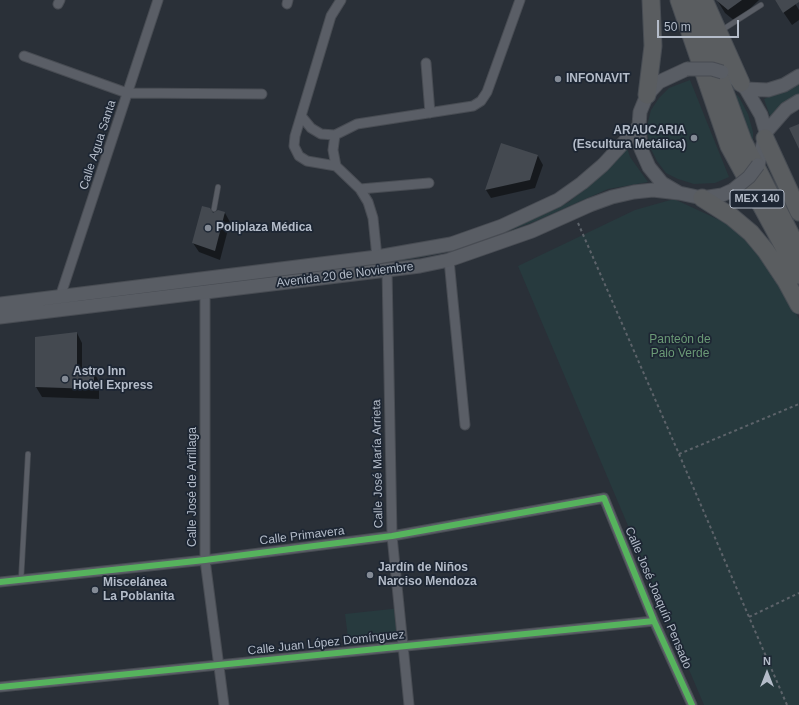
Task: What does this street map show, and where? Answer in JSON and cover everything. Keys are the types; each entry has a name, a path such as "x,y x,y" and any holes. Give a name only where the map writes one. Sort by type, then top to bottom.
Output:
{"highway":[{"path":"647,95 653,46 651,0"},
{"name":"MEX 140","path":"679,0 729,146 799,275"},
{"name":"MEX 140","path":"691,0 740,135 799,251"},
{"path":"704,0 744,86"},
{"path":"766,135 799,212"},
{"path":"702,198 732,217 751,233 766,251 786,281 799,305"}],"main road":[{"path":"799,76 784,85 768,90 744,86 722,72 712,69 687,69 659,82 647,95 640,112 639,126 641,149 648,167 662,182 679,193 702,198 722,195 733,190 749,178 758,165 766,135 786,109 799,101"},
{"path":"744,86 761,115 766,135"},
{"name":"Avenida 20 de Noviembre","path":"0,304 377,256 451,244 502,226 558,200 582,183 603,165 639,126"},
{"name":"Avenida 20 de Noviembre","path":"0,317 205,293 449,260 532,232 574,212 612,197 634,192 653,190 679,193"}],"street":[{"name":"Calle Agua Santa","path":"60,297 158,0"},
{"path":"341,0 332,16 295,136 294,146 299,156 307,161 336,166 360,189 368,202 373,218 377,256"},
{"path":"302,117 311,128 321,134 335,135 357,124 473,106 481,101 487,92 520,0"},
{"path":"24,56 127,93 262,94"},
{"path":"426,63 430,113"},
{"path":"335,135 333,150 336,166"},
{"path":"360,189 430,183"},
{"path":"449,260 465,425"},
{"name":"Calle José María Arrieta","path":"387,269 392,536 409,705"},
{"name":"Calle José de Arrillaga","path":"205,293 206,560 224,705"},
{"name":"Calle Primavera","path":"0,582 21,581 206,560 392,536 604,498"},
{"name":"Calle José Joaquín Pensado","path":"604,498 654,621 692,705"},
{"name":"Calle Juan López Domínguez","path":"0,687 219,666 402,645 654,621"}],"lane":[{"path":"719,32 761,5"},
{"path":"214,209 218,187"},
{"path":"21,581 28,454"}],"path":[{"path":"574,212 787,705"},
{"path":"679,454 799,404"},
{"path":"749,617 799,593"}],"green space":[{"path":"690,80 729,177 715,183 694,184 666,173 657,161 649,145 647,126 651,110 659,98 669,88"},
{"path":"799,83 799,95 785,103 770,116 764,99"},
{"path":"726,85 739,97 748,114 753,132 753,152"},
{"path":"626,145 630,157 648,182 608,189 536,221 454,251 394,262 0,313 0,310 454,249 502,233 569,202 601,174"},
{"name":"Panteón de Palo Verde","path":"674,199 730,225 751,241 781,282 799,319 799,705 704,705 518,266 635,210"},
{"path":"401,608 404,639 349,645 345,614"}],"building":[{"path":"716,0 742,0 728,10"},
{"path":"775,0 799,0 799,2 783,13"},
{"path":"799,124 799,149 789,128"},
{"path":"501,143 538,155 530,180 485,190"},
{"name":"Poliplaza Médica","path":"202,206 210,208 213,213 218,210 225,212 215,251 192,243"},
{"path":"77,332 77,371 94,371 94,389 35,387 35,337"}],"cycle path":[{"path":"0,582 205,560 392,536 604,498 654,621 692,705"},
{"path":"0,687 654,621"}],"place":[{"name":"INFONAVIT","path":"558,79"},
{"name":"ARAUCARIA (Escultura Metálica)","path":"694,138"},
{"name":"Poliplaza Médica","path":"208,228"},
{"name":"Astro Inn Hotel Express","path":"65,379"},
{"name":"Jardín de Niños Narciso Mendoza","path":"370,575"},
{"name":"Miscelánea La Poblanita","path":"95,590"}]}
